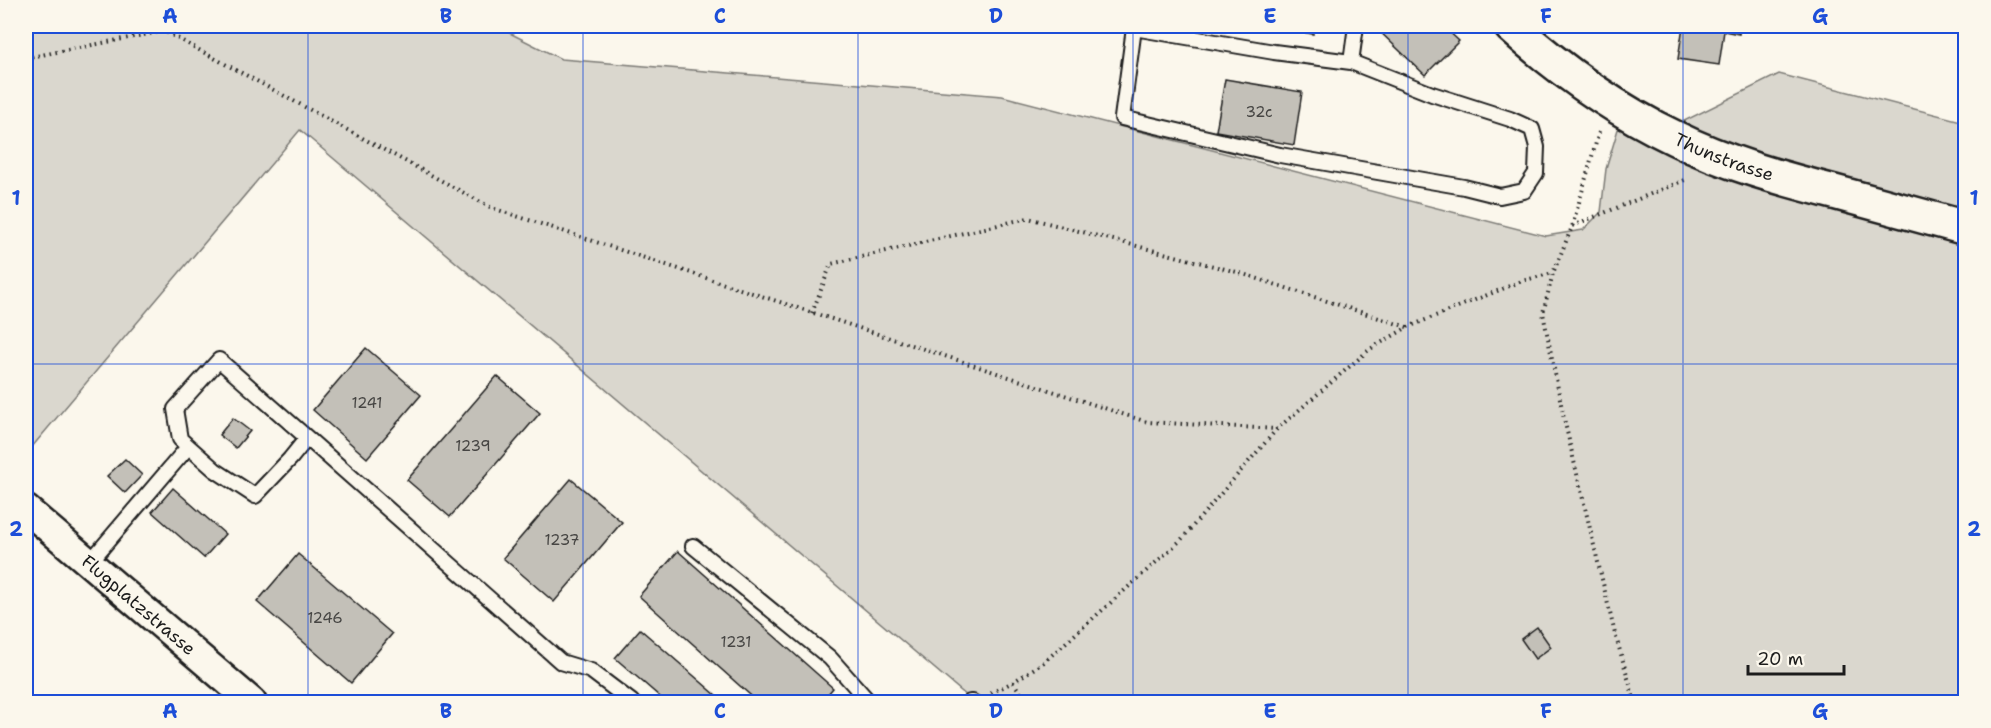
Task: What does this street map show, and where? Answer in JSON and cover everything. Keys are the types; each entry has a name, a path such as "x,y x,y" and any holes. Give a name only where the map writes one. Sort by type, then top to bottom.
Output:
{"street":[{"name":"Thunstrasse","path":"1511,26 1561,68 1609,103 1674,138 1730,162 1781,178 1965,228"},
{"name":"Flugplatzstrasse","path":"26,509 252,702"}],"lane":[{"path":"1351,62 1356,26"},
{"path":"1134,28 1274,52 1351,62 1432,94 1510,119 1532,129 1537,147 1536,173 1524,192 1500,196 1464,187 1280,155 1122,118 1134,28"},
{"path":"307,438 255,496 215,470 180,440 174,409 219,360 561,662 591,671 633,702"},
{"path":"89,563 189,447"},
{"path":"693,546 830,658 869,702"}],"path":[{"path":"26,58 164,31 492,208 1147,422 1277,429"},
{"path":"1609,103 1572,227 1553,273 1543,313 1564,419 1615,633 1635,702"},
{"path":"1572,227 1730,162"},
{"path":"812,313 831,264 1028,218 1237,272 1408,327"},
{"path":"972,702 1013,682 1044,662 1180,541 1277,429 1371,349 1408,327 1522,280 1553,273"},
{"path":"1013,682 1027,702"}],"shaded area":[{"path":"26,26 496,26 561,59 1002,96 1546,236 1583,230 1601,212 1606,169 1618,129 1656,135 1779,74 1965,122 1965,702 974,702 300,130 26,454"}],"building":[{"path":"1269,26 1314,26 1313,34"},
{"path":"1374,26 1443,26 1459,41 1425,75"},
{"path":"1683,26 1740,26 1739,34 1724,31 1719,65 1678,59"},
{"path":"1225,79 1302,92 1294,145 1216,131"},
{"path":"366,348 421,395 367,458 313,410"},
{"path":"497,376 540,413 450,517 407,480"},
{"path":"233,418 250,431 236,448 219,435"},
{"path":"125,459 142,475 125,493 107,476"},
{"path":"571,479 622,522 554,602 503,558"},
{"path":"173,488 225,534 204,558 152,512"},
{"path":"678,551 833,688 821,702 758,702 639,596"},
{"path":"298,554 392,634 351,683 257,602"},
{"path":"1537,627 1551,647 1535,659 1521,639"},
{"path":"640,629 724,702 666,702 615,658"}]}
